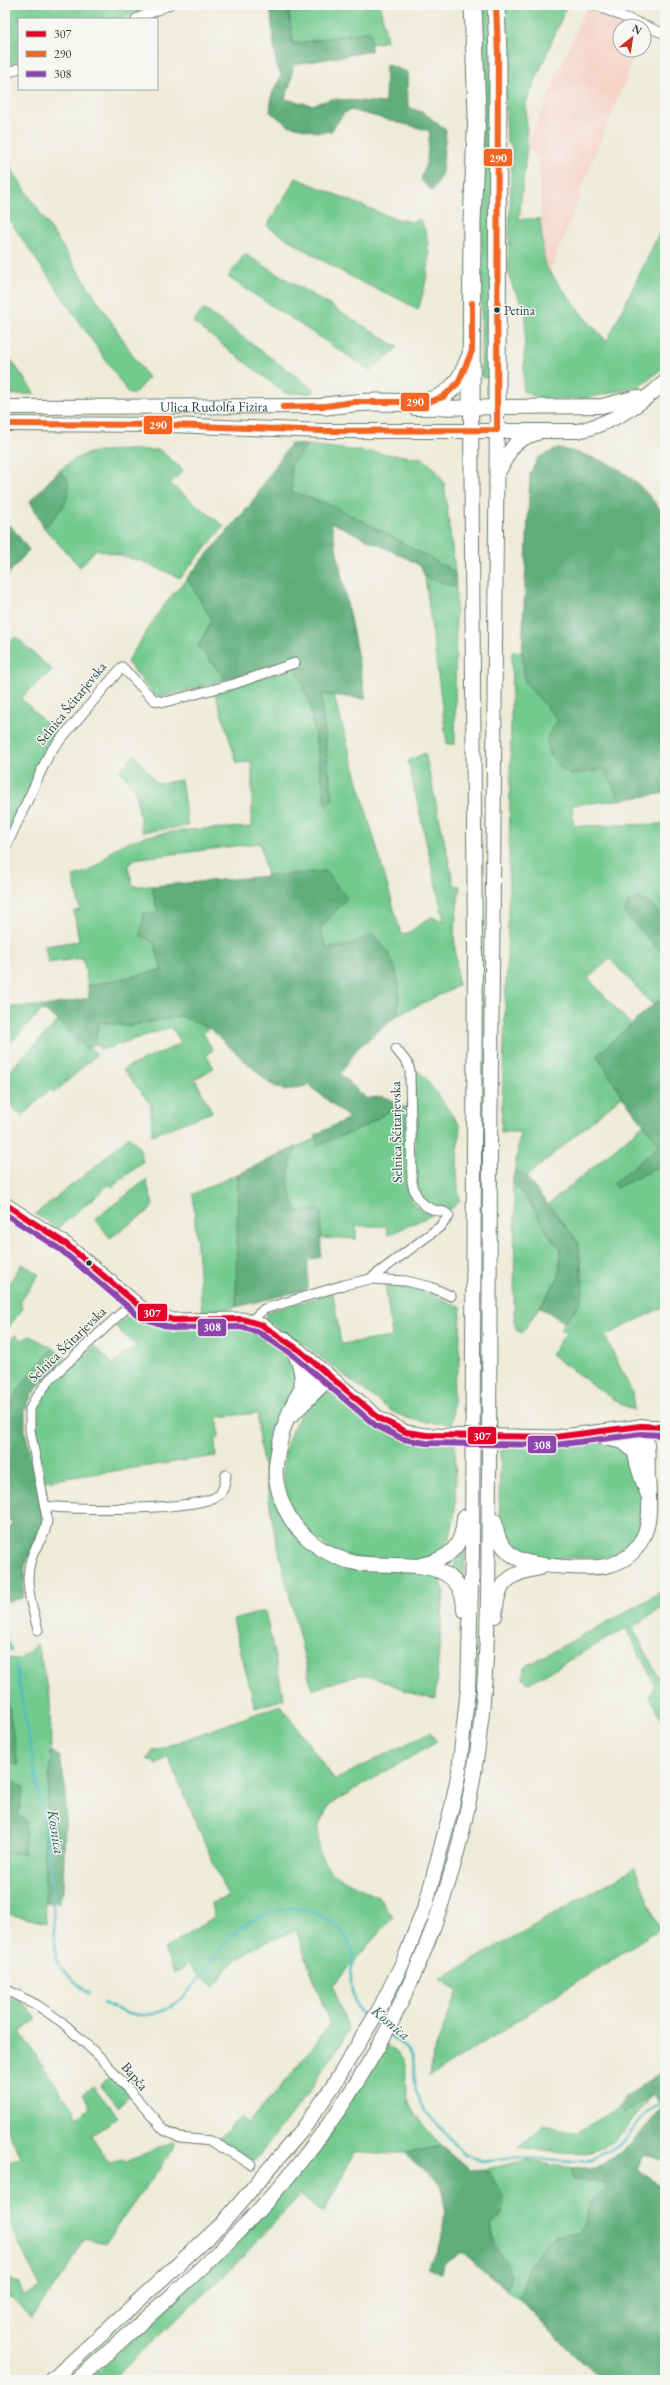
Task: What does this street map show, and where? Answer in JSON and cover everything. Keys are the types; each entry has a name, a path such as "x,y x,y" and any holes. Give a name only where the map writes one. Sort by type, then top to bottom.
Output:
{"highway":[{"path":"471,409 472,221 477,113 473,5"},
{"path":"496,5 498,53 497,408"},
{"path":"326,406 354,402 414,403 436,400 450,392 458,383 472,351"}],"main road":[{"name":"Ulica Rudolfa Fizira","path":"5,407 326,406 471,409 602,406 620,403 661,385"},
{"name":"Ulica Rudolfa Fizira","path":"5,424 170,426 324,431 578,431 590,428 623,412 661,385"},
{"path":"77,2380 238,2232 316,2141 378,2047 395,2015 443,1904 460,1845 477,1752 486,1651 490,1554 488,1482 492,832 498,570 497,408"},
{"path":"52,2380 222,2224 303,2129 363,2038 404,1960 426,1904 445,1833 460,1764 470,1646 472,1488 475,912 471,409"},
{"path":"497,475 514,444 527,435 545,430"},
{"path":"285,1339 296,1354 302,1369 302,1390"},
{"path":"289,1418 328,1375 320,1373 312,1377 302,1390 289,1418 279,1440 276,1477 283,1503 299,1530 315,1545 346,1560 364,1564 416,1565 439,1561 455,1548 463,1533 465,1510 472,1488"},
{"path":"488,1482 494,1497 497,1534 505,1549 516,1558 524,1562 550,1566 600,1567 615,1563 628,1556 640,1543 646,1532 648,1495 645,1435 641,1426"},
{"path":"641,1426 635,1438 636,1453 648,1495"},
{"path":"587,1434 623,1442 636,1453"},
{"path":"416,1565 442,1572 457,1584 462,1596 465,1632 470,1646"},
{"path":"486,1651 494,1629 496,1602 504,1583 509,1578 522,1571 550,1566"}],"street":[{"path":"138,18 169,5"},
{"path":"595,5 665,34"},
{"path":"5,74 18,68"},
{"name":"Selnica Šćitarjevska","path":"5,849 50,752 122,667 154,700 165,702 241,682 295,663"},
{"name":"Selnica Šćitarjevska","path":"370,1279 441,1226 449,1216 445,1212 426,1206 414,1193 412,1182 410,1071 408,1064 396,1049"},
{"path":"5,1204 66,1244 144,1310 173,1320 230,1318 252,1320 285,1339 379,1418 406,1432 426,1435 555,1436 587,1434 641,1426 665,1427"},
{"name":"Selnica Šćitarjevska","path":"252,1320 264,1309 344,1285 370,1279 406,1281 431,1287 451,1296"},
{"name":"Selnica Šćitarjevska","path":"38,1630 29,1602 28,1570 33,1554 47,1528 45,1506 30,1430 30,1408 50,1379 133,1302"},
{"path":"45,1506 149,1508 182,1504 218,1496 223,1490 226,1475"},
{"name":"Bapča","path":"5,1989 37,2005 63,2023 101,2058 164,2130 180,2138 212,2141 251,2164"}],"shaded area":[{"path":"587,5 618,18 612,18 612,58 634,58 550,272 545,266 542,238 539,161 527,146"},
{"path":"606,5 643,5 633,16"}],"green space":[{"path":"5,5 156,5 124,18 18,18 18,65 14,67 5,55"},
{"path":"270,5 288,5 293,44 370,31 371,51 293,65 291,82 285,99 312,105 332,99 385,103 386,64 407,72 408,107 424,113 446,130 442,173 432,191 421,180 427,159 430,131 351,110 344,113 331,131 317,132 288,125 270,112 272,94 281,76 276,63"},
{"path":"288,5 380,5 387,41 371,44 369,31 293,44"},
{"path":"480,5 490,5 492,387 488,387 488,378 481,377 482,162"},
{"path":"502,5 567,5 526,103 527,146 519,219 540,219 545,266 584,317 607,341 659,234 665,237 665,366 639,387 587,398 559,399 536,397 523,391 526,309 513,288 508,270 512,146 507,143"},
{"path":"5,159 148,378 134,394 129,394 5,214"},
{"path":"296,178 390,217 411,222 420,219 428,241 429,253 427,276 418,310 403,301 345,274 267,226"},
{"path":"245,254 398,347 371,371 228,277"},
{"path":"204,309 315,390 312,393 285,393 193,322"},
{"path":"5,351 35,394 5,395"},
{"path":"290,444 308,445 291,465 292,492 326,503 365,522 455,572 456,587 425,577 420,566 412,561 331,522 366,699 321,694 326,751 333,800 326,807 310,703 292,659 226,680 198,646 212,620 187,578 250,505"},
{"path":"308,445 422,458 435,469 444,483 455,572 365,522 326,503 292,492 290,465"},
{"path":"558,448 607,463 619,470 641,487 665,515 665,793 620,800 604,769 570,775 566,772 553,759 547,742 551,730 558,720 525,682 522,651 530,474 538,458"},
{"path":"160,450 183,470 170,484 224,526 180,578 144,562 96,549 80,567 44,528 65,505 67,477 59,471 84,455 99,451"},
{"path":"59,471 67,477 69,485 68,492 59,511 44,528 30,501"},
{"path":"5,526 11,526 29,550 5,578"},
{"path":"425,577 456,587 455,744 447,744"},
{"path":"187,578 212,620 198,646 226,680 162,697 155,696 127,662 163,606"},
{"path":"16,637 52,670 21,698 58,736 48,751 5,843 5,646"},
{"path":"522,651 525,682 558,720 570,775 604,769 620,800 572,805 574,826 665,824 665,919 650,904 645,936 665,955 665,998 653,1005 610,959 588,978 631,1025 597,1055 622,1096 526,1177 515,1169 520,1132 501,1132 508,926 512,652"},
{"path":"296,667 310,703 326,806 333,800 326,751 321,694 334,696 401,934 408,933 431,917 444,921 408,761 425,753 454,885 460,886 454,932 458,986 398,1015 399,985 373,935 348,945 327,949 320,929 346,898 326,872 267,876 260,843 133,859 128,867 133,886 152,886 158,914 154,942 162,970 88,986 83,958 48,963 45,946 79,941 74,911 80,910 73,876 92,869 116,848 136,839 185,830 252,827 252,762 237,763 215,693"},
{"path":"134,755 158,784 181,780 188,826 142,832 135,788 119,770"},
{"path":"326,871 347,898 320,929 327,949 348,945 373,934 388,952 395,968 399,985 398,1015 358,1048 340,1074 367,1099 384,1097 399,1105 362,1128 318,1145 315,1135 349,1118 309,1085 285,1091 269,1083 209,1028 181,1016 128,1026 99,1022 95,1044 86,1049 54,1017 42,1010 46,1006 89,998 88,986 162,970 154,942 140,935 144,913 158,914 152,886"},
{"path":"637,897 650,904 665,919 665,955 624,913 628,903"},
{"path":"665,998 665,1164 616,1188 614,1183 660,1145 622,1096 597,1055 653,1005"},
{"path":"46,1006 42,1010 5,1049 5,1007"},
{"path":"181,1016 209,1028 203,1033 213,1050 206,1055 214,1068 195,1079 212,1112 152,1135 151,1105 123,1069 182,1043 171,1027 101,1050 95,1044 98,1022 128,1026"},
{"path":"58,1021 86,1049 89,1047 97,1054 54,1093 51,1089 22,1116 5,1100 5,1075"},
{"path":"414,1069 424,1076 460,1126 457,1172 460,1201 451,1209 430,1203 419,1193 416,1188"},
{"path":"399,1105 406,1108 411,1200 416,1207 432,1215 388,1235 386,1226 356,1226 356,1239 320,1238 321,1210 297,1211 290,1193 288,1179 290,1166 296,1147 316,1139 318,1144 362,1128"},
{"path":"644,1124 660,1145 616,1187 665,1164 665,1306 605,1336 632,1392 634,1410 620,1404 551,1355 566,1333 560,1329 580,1303 583,1281 578,1242 549,1204"},
{"path":"129,1136 139,1147 143,1162 112,1187 110,1184 58,1228 35,1214 90,1171"},
{"path":"296,1147 289,1173 289,1185 297,1211 321,1210 321,1257 308,1260 308,1289 236,1307 238,1174"},
{"path":"515,1169 526,1177 578,1242 583,1292 580,1303 564,1322 540,1307 559,1277 561,1249 548,1233 526,1197 512,1183"},
{"path":"238,1174 236,1307 202,1313 193,1194"},
{"path":"146,1180 153,1205 150,1210 110,1238 95,1219"},
{"path":"512,1183 520,1190 532,1206 554,1242 561,1249 559,1277 522,1333 516,1330 514,1312 515,1208"},
{"path":"22,1264 39,1274 20,1303 24,1307 5,1332 5,1289"},
{"path":"385,1283 423,1291 461,1307 459,1365 454,1382 452,1424 415,1420 393,1412 303,1344 265,1320 268,1312 333,1293 341,1344 392,1337"},
{"path":"135,1309 151,1319 175,1326 237,1323 253,1326 285,1347 299,1375 271,1457 302,1542 409,1570 442,1576 440,1581 444,1590 435,1699 416,1695 382,1680 363,1675 353,1676 312,1690 274,1530 258,1433 258,1413 218,1417 219,1438 215,1438 216,1456 46,1481 34,1429 33,1420 37,1404 42,1395 50,1386 94,1346 113,1364 136,1346 116,1327"},
{"path":"15,1335 22,1340 30,1336 53,1348 39,1364 9,1413 5,1443 5,1342 8,1343"},
{"path":"53,1348 66,1358 40,1384 31,1396 25,1411 25,1430 42,1507 44,1525 25,1565 23,1598 5,1602 5,1532 13,1525 5,1515 5,1443 9,1413 13,1399 26,1379"},
{"path":"334,1392 374,1425 396,1436 417,1442 455,1443 456,1493 454,1520 448,1540 440,1550 432,1556 420,1561 395,1562 367,1559 339,1552 318,1540 305,1528 296,1514 289,1500 283,1468 289,1436 297,1421 312,1402 322,1395"},
{"path":"601,1442 610,1443 623,1448 630,1454 634,1462 641,1495 642,1515 638,1534 633,1542 619,1553 591,1558 540,1558 524,1553 513,1545 506,1534 500,1507 499,1492 501,1450"},
{"path":"462,1545 465,1548 464,1586 455,1578 454,1555"},
{"path":"665,1588 665,1606 633,1627 658,1677 665,1672 665,1726 649,1696 655,1685 626,1628 529,1683 523,1679 524,1667 646,1601"},
{"path":"265,1611 284,1699 255,1708 233,1620"},
{"path":"37,1644 50,1697 51,1751 44,1853 46,1923 5,1913 5,1856 24,1788 5,1778 5,1758 18,1765 5,1683 5,1658 20,1659"},
{"path":"5,1683 18,1766 5,1758"},
{"path":"280,1705 335,1780 430,1732 437,1742 355,1789 329,1806 318,1827 319,1851 332,1874 378,1897 393,1917 333,1985 349,2031 308,2093 254,2162 219,2139 240,2117 247,2123 287,2080 330,2025 296,1930 260,1945 241,1957 223,1975 215,1987 197,1974 188,1963 174,1974 164,1949 214,1917 212,1903 228,1897 168,1757 156,1764 147,1759 153,1751"},
{"path":"51,1751 60,1757 66,1792 63,1891 59,1902 46,1903 44,1853"},
{"path":"5,1778 24,1788 18,1815 27,1821 24,1853 7,1854 5,1856"},
{"path":"635,1868 659,1929 430,2077 433,2054 458,1991 440,1979"},
{"path":"5,1995 23,2002 37,2019 20,2032 78,2117 90,2107 83,2094 93,2086 118,2117 91,2136 109,2163 122,2160 126,2162 175,2141 174,2148 105,2243 84,2238 68,2269 31,2318 11,2297 5,2298 5,2273 10,2280 20,2283 24,2296 40,2287 5,2214 5,2165 21,2156 5,2127 5,2061 11,2057 5,2046"},
{"path":"387,2045 403,2060 406,2072 407,2094 413,2110 441,2146 406,2153 354,2153 323,2214 300,2195 232,2268 111,2380 88,2380 156,2318 280,2195 322,2146"},
{"path":"659,2074 665,2074 665,2151 661,2160 644,2154 637,2169 665,2189 665,2374 659,2380 601,2380 561,2343 519,2299 530,2265 554,2235 580,2233 592,2200 607,2189 604,2182 573,2180 573,2169 600,2165 612,2159 643,2130 663,2106 653,2094 624,2113 619,2108 625,2096"},
{"path":"113,2075 130,2095 117,2107 100,2086"},
{"path":"653,2093 616,2139 606,2146 594,2151 569,2154 518,2147 544,2125 577,2132 619,2108 624,2113"},
{"path":"441,2146 469,2170 487,2169 500,2191 503,2198 503,2211 491,2224 493,2240 509,2270 509,2282 505,2289 461,2252 444,2264 442,2274 427,2266 436,2255 440,2245 445,2207 443,2190 432,2177 406,2153"},
{"path":"526,2160 573,2169 573,2180 604,2182 607,2189 592,2200 580,2233 554,2235 530,2265 519,2299 505,2289 509,2283 500,2251 494,2240 491,2224 501,2192 487,2169"}],"waterway":[{"name":"Kosnica","path":"5,1634 11,1650"},
{"name":"Kosnica","path":"15,1663 46,1833 51,1873 56,1958 63,1971 89,1994"},
{"name":"Kosnica","path":"103,2003 118,2010 141,2015 161,2012 174,2005 185,1995 231,1936 243,1926 273,1912 298,1909 318,1914 327,1919 336,1925 348,1941 353,1954 351,1972 352,1994 356,2006 367,2020"},
{"name":"Kosnica","path":"389,2035 405,2047 413,2058 416,2091 425,2111 465,2155 483,2161 513,2157 571,2162 587,2160 610,2151 623,2141 648,2111 665,2101"}],"transit line":[{"name":"290","path":"5,424 170,425 324,431 497,430 498,53 496,5"},
{"name":"290","path":"283,407 326,406 354,402 428,402 443,397 458,383 472,351 472,303"},
{"name":"307","path":"5,1204 66,1244 144,1310 173,1320 242,1319 262,1325 299,1350 379,1418 406,1432 426,1435 555,1437 641,1426 665,1427"},
{"name":"308","path":"5,1214 61,1250 140,1317 172,1328 241,1327 259,1332 294,1356 375,1425 403,1439 426,1443 555,1445 641,1434 665,1435"}],"place":[{"name":"Petina","path":"497,310"}]}
